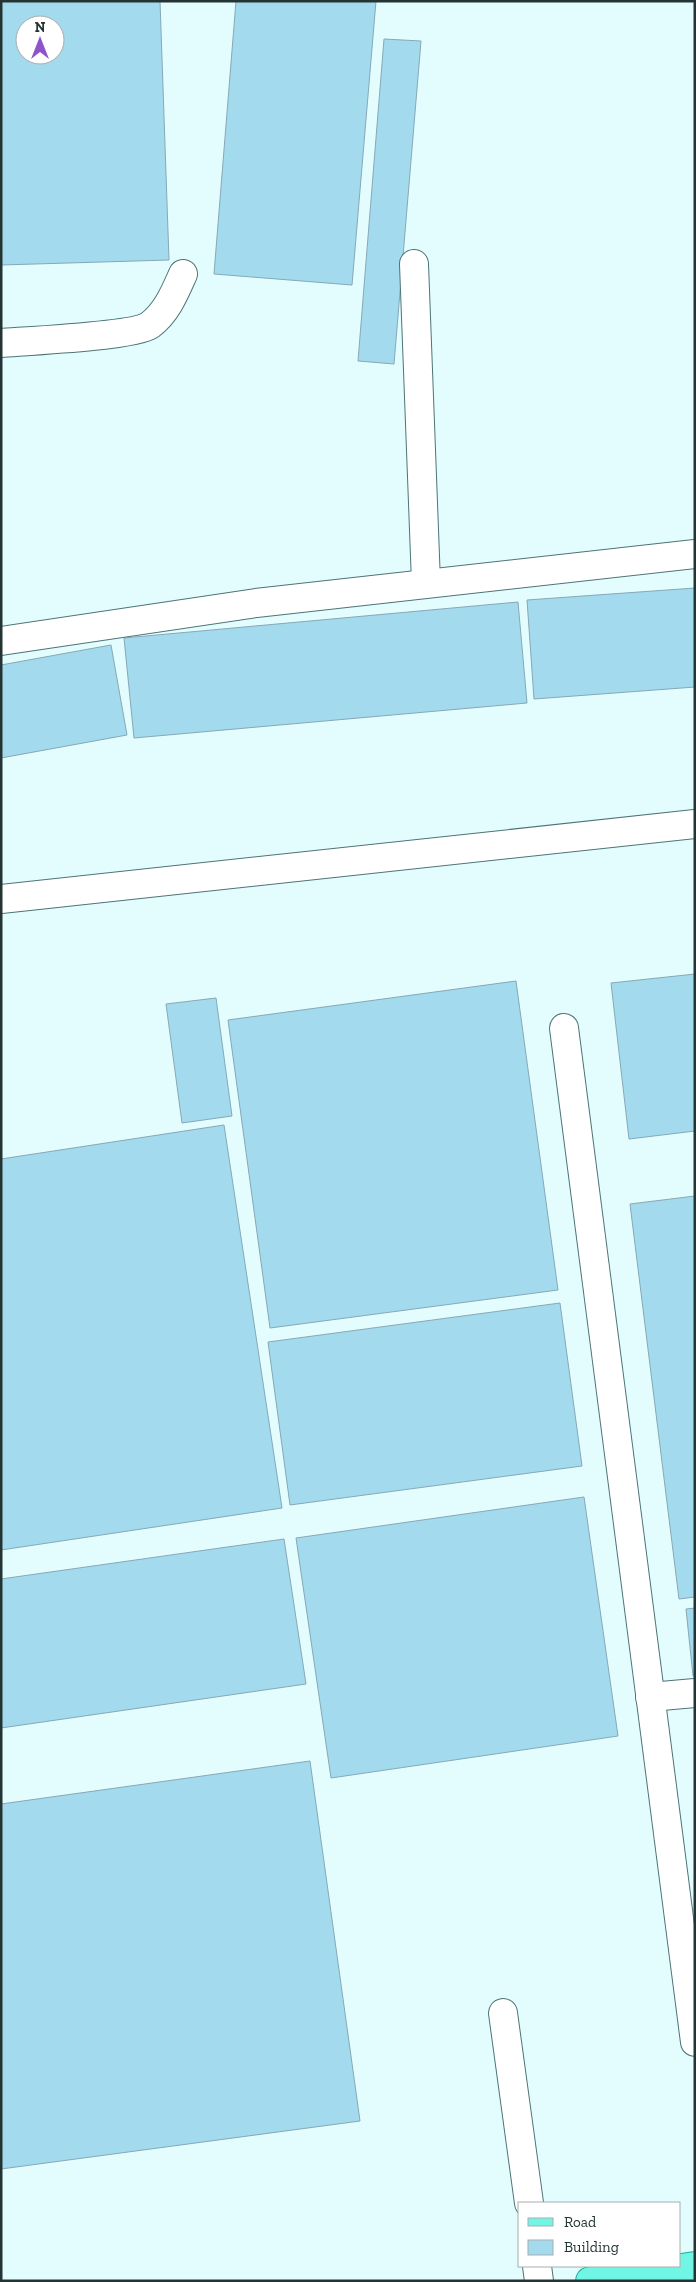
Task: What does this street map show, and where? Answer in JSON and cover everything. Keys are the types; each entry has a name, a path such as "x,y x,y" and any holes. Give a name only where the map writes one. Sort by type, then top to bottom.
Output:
{"main road":[{"path":"590,2281 695,2266"}],"street":[{"path":"414,264 426,583"},
{"path":"1,343 120,332 149,326 170,304 183,274"},
{"path":"1,641 256,603 695,554"},
{"path":"1,899 695,824"},
{"path":"564,1028 695,2042"},
{"path":"650,1698 695,1693"},
{"path":"503,2013 529,2202"},
{"path":"537,2267 539,2281"}],"building":[{"path":"1,1 160,1 169,260 1,265"},
{"path":"236,1 376,1 352,285 214,274"},
{"path":"384,39 421,41 394,364 358,361"},
{"path":"695,588 695,687 534,699 527,600"},
{"path":"518,602 527,703 134,738 124,638"},
{"path":"111,645 127,735 1,758 1,665"},
{"path":"695,974 695,1131 629,1139 611,983"},
{"path":"516,981 558,1290 270,1328 228,1020"},
{"path":"216,998 232,1116 182,1123 166,1004"},
{"path":"224,1125 282,1508 1,1550 1,1159"},
{"path":"695,1196 695,1597 679,1599 630,1204"},
{"path":"560,1303 582,1466 290,1505 268,1342"},
{"path":"584,1497 618,1736 331,1778 296,1538"},
{"path":"284,1539 306,1684 1,1728 1,1579"},
{"path":"695,1608 695,1676 693,1676 686,1609"},
{"path":"310,1761 360,2121 1,2169 1,1804"}]}
